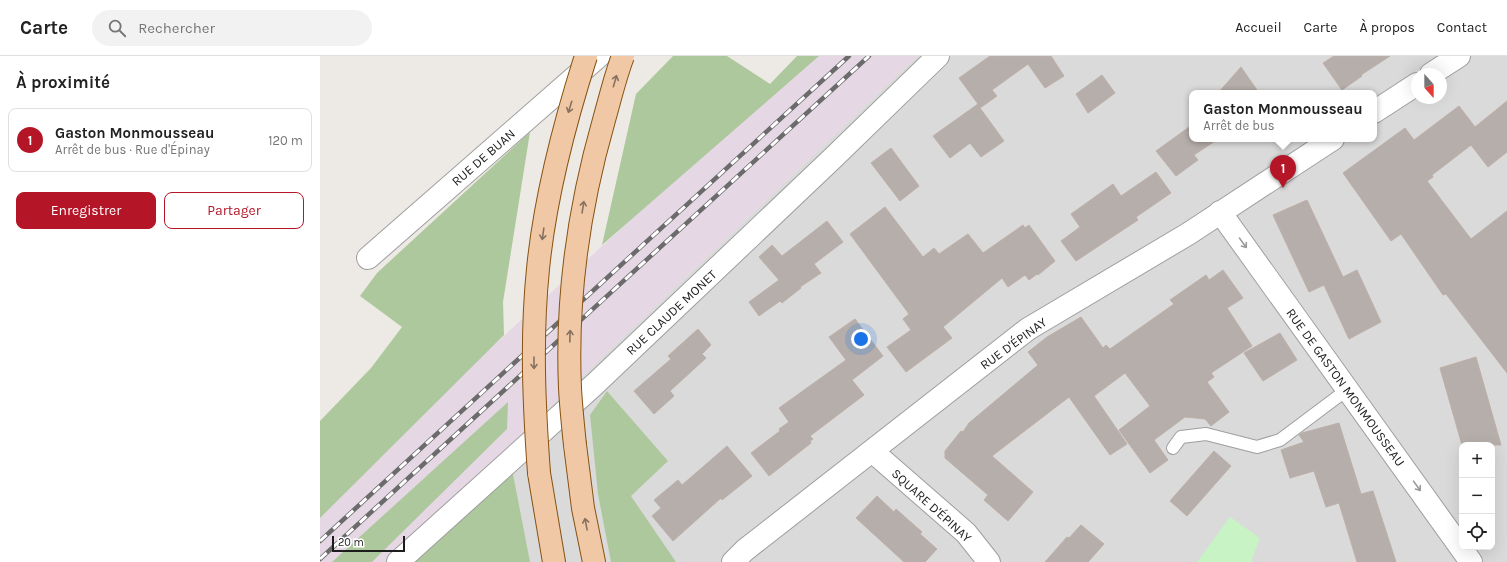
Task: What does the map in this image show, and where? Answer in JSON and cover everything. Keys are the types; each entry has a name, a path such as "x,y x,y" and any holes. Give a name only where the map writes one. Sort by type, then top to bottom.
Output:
{"main road":[{"path":"554,562 538,473 534,405 534,344 538,269 547,208 567,117 586,56"},
{"path":"594,562 583,508 575,445 570,387 570,338 577,243 585,195 596,149 623,56"}],"street":[{"name":"RUE DE BUAN","path":"368,258 599,56"},
{"name":"RUE CLAUDE MONET","path":"398,562 595,384 938,56"},
{"path":"1440,68 1459,56"},
{"path":"1377,110 1411,88"},
{"name":"RUE D'ÉPINAY","path":"732,562 745,550 1028,329 1188,234 1220,212 1276,178 1329,142"},
{"name":"RUE DE GASTON MONMOUSSEAU","path":"1220,212 1471,562"},
{"name":"SQUARE D'ÉPINAY","path":"872,451 966,533 989,562"}],"lane":[{"path":"1173,448 1181,437 1206,434 1257,447 1280,440 1348,390"}],"shaded area":[{"path":"810,56 917,56 388,562 320,562 320,468 485,353"},
{"path":"917,56 1507,56 1507,562 388,562"}],"green space":[{"path":"673,56 727,56 770,84 797,56 819,56 602,245 636,94"},
{"path":"530,132 503,302 504,335 320,518 320,421 371,368 402,327 360,296 377,273"},
{"path":"607,391 668,461 631,496 676,562 611,562 598,494 590,415"},
{"path":"508,402 507,429 372,562 332,562"},
{"path":"512,469 530,562 410,562"},
{"path":"1230,517 1260,538 1251,562 1197,562"}],"building":[{"path":"990,56 1051,56 1064,76 1045,88 1028,64 992,90 997,96 980,108 1004,141 981,157 970,143 950,158 933,136 978,104 959,78"},
{"path":"1334,56 1390,56 1361,75 1362,76 1342,90 1323,63"},
{"path":"1241,67 1257,90 1221,90"},
{"path":"1102,75 1115,93 1088,113 1076,94"},
{"path":"1507,101 1507,152 1488,167 1471,145 1432,175 1433,177 1427,181 1471,239 1507,211 1507,373 1446,294 1443,295 1401,234 1391,241 1343,173 1405,128 1414,140 1459,106 1475,127"},
{"path":"1189,127 1189,142 1214,142 1194,155 1198,160 1176,176 1156,151"},
{"path":"891,148 919,186 900,201 871,163"},
{"path":"1156,172 1171,193 1136,217 1138,220 1076,261 1061,241 1080,227 1071,214 1113,184 1121,196"},
{"path":"1307,200 1343,277 1357,270 1381,322 1349,339 1324,285 1309,292 1273,215"},
{"path":"885,207 923,257 934,248 939,254 968,234 983,253 1023,225 1025,228 1029,225 1055,261 1038,275 1037,274 1029,280 1025,275 1008,287 1002,278 943,327 952,338 906,372 887,347 911,330 903,319 909,314 850,234"},
{"path":"827,221 843,242 814,264 821,273 800,287 801,288 782,303 780,301 759,316 749,302 779,280 759,257 772,245 782,256"},
{"path":"1223,270 1243,298 1227,308 1252,346 1211,373 1214,377 1207,382 1229,412 1211,426 1205,419 1185,417 1154,440 1168,460 1150,473 1119,430 1150,406 1125,373 1094,396 1127,444 1110,455 1069,397 992,456 1033,492 1008,521 984,500 988,495 945,458 945,451 961,431 963,432 969,423 1038,365 1028,352 1047,337 1081,317 1103,348 1106,345 1110,349 1174,304 1170,300 1206,275 1209,280"},
{"path":"855,319 883,356 852,380 864,395 810,436 813,439 810,441 811,443 769,476 751,453 780,431 779,429 789,422 779,408 846,360 829,337"},
{"path":"698,329 711,345 702,354 706,358 670,391 674,396 654,414 634,391 671,359 668,356"},
{"path":"1280,333 1297,360 1263,381 1244,353"},
{"path":"1476,357 1501,445 1495,445 1495,442 1461,442 1440,368"},
{"path":"1339,423 1361,494 1373,491 1396,562 1357,562 1339,503 1326,507 1314,471 1290,478 1281,450 1304,442 1299,435 1302,433"},
{"path":"727,446 752,476 722,500 721,498 673,541 652,516 661,508 654,500 678,480 682,485"},
{"path":"1214,451 1231,466 1187,516 1170,501"},
{"path":"877,496 894,512 896,509 922,532 920,534 937,549 925,562 904,562 856,518"},
{"path":"1081,525 1104,544 1088,562 1045,562 1067,537 1069,538"}],"railway":[{"path":"320,541 849,56"},
{"path":"320,559 869,56"}],"place":[{"name":"Gaston Monmousseau","path":"1283,188"}]}
